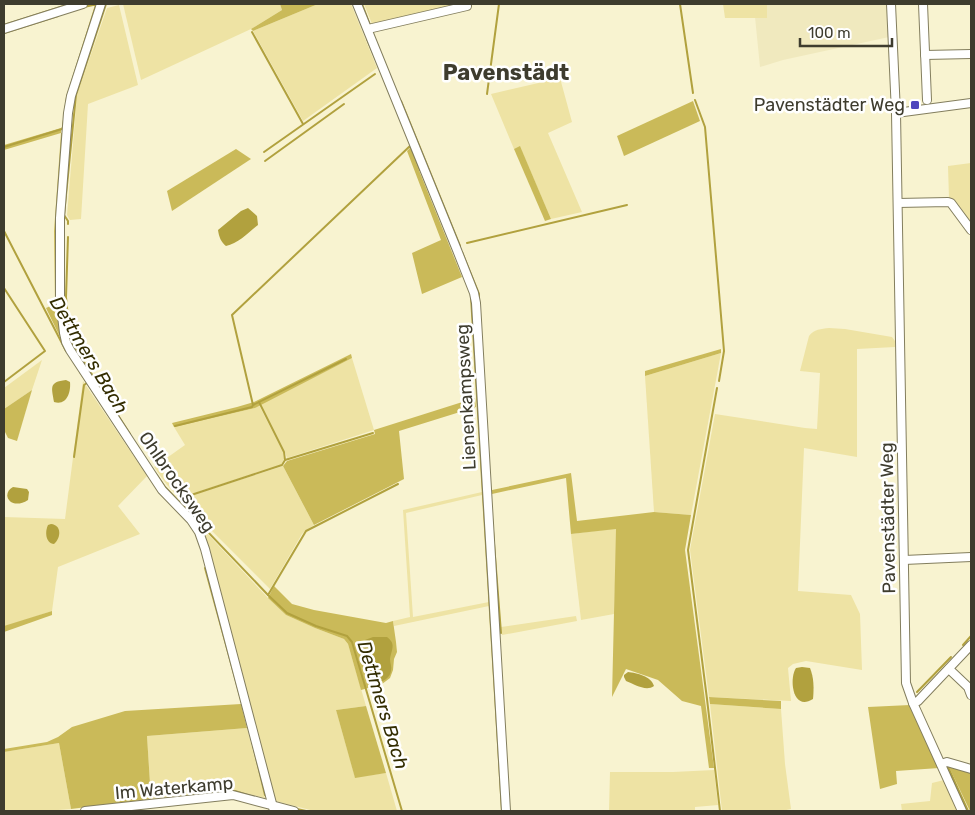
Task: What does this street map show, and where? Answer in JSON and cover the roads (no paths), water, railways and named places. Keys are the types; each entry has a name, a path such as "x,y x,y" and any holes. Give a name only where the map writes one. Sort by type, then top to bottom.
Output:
{"street":[{"path":"4,29 83,4"},
{"name":"Ohlbrocksweg","path":"101,4 71,96 68,113 60,218 60,298 64,333 70,350 162,490 191,520 199,532 206,549 273,808"},
{"name":"Lienenkampsweg","path":"358,4 475,298 506,811"},
{"name":"Pavenstädter Weg","path":"891,4 898,203 906,683 913,703 962,811"},
{"path":"923,4 927,100"},
{"path":"368,29 467,6"},
{"path":"925,56 971,54"},
{"path":"896,113 971,103"},
{"path":"898,203 951,203 971,230"},
{"path":"904,560 971,557"},
{"path":"913,703 918,701 971,646"},
{"path":"949,669 968,687 971,695"},
{"path":"941,764 947,762 971,769"},
{"name":"Im Waterkamp","path":"85,811 233,795 273,808 294,811"}],"waterway":[{"path":"4,25 70,4"},
{"path":"68,224 64,215 76,95 106,4"},
{"path":"362,4 370,25"},
{"path":"487,94 499,4"},
{"path":"680,4 693,93"},
{"path":"4,147 62,129 67,97 96,5 84,7"},
{"path":"4,33 58,16"},
{"path":"252,32 303,124"},
{"path":"367,39 379,67"},
{"path":"264,152 375,74"},
{"path":"695,100 705,127 724,351 719,381"},
{"path":"401,101 460,246"},
{"path":"265,161 344,104"},
{"path":"253,405 232,315 410,146 420,170"},
{"path":"467,243 627,205"},
{"name":"Dettmers Bach","path":"4,231 66,351"},
{"path":"68,237 66,297 70,340 130,434"},
{"path":"462,252 479,294 479,302"},
{"path":"4,288 45,351 4,382"},
{"path":"471,297 502,811"},
{"path":"175,426 252,407 346,359"},
{"name":"Dettmers Bach","path":"80,372 150,478"},
{"path":"74,457 84,385 87,383"},
{"path":"717,388 688,550 720,811"},
{"path":"180,502 185,497 282,465 285,460 284,452 259,402"},
{"path":"285,460 373,433"},
{"name":"Dettmers Bach","path":"156,474 165,487 287,613 316,626 347,636 352,642 402,811"},
{"path":"268,595 306,531 398,484"},
{"path":"492,518 501,633"},
{"path":"205,568 246,718"},
{"path":"963,645 971,636"},
{"path":"917,692 951,657"},
{"path":"251,737 265,795"},
{"path":"948,767 968,811"},
{"path":"190,796 235,791 261,799"},
{"path":"297,809 306,811"}],"place":[{"name":"Pavenstädter Weg","path":"915,105"}],"district":[{"name":"Pavenstädt","path":"506,72"}]}
